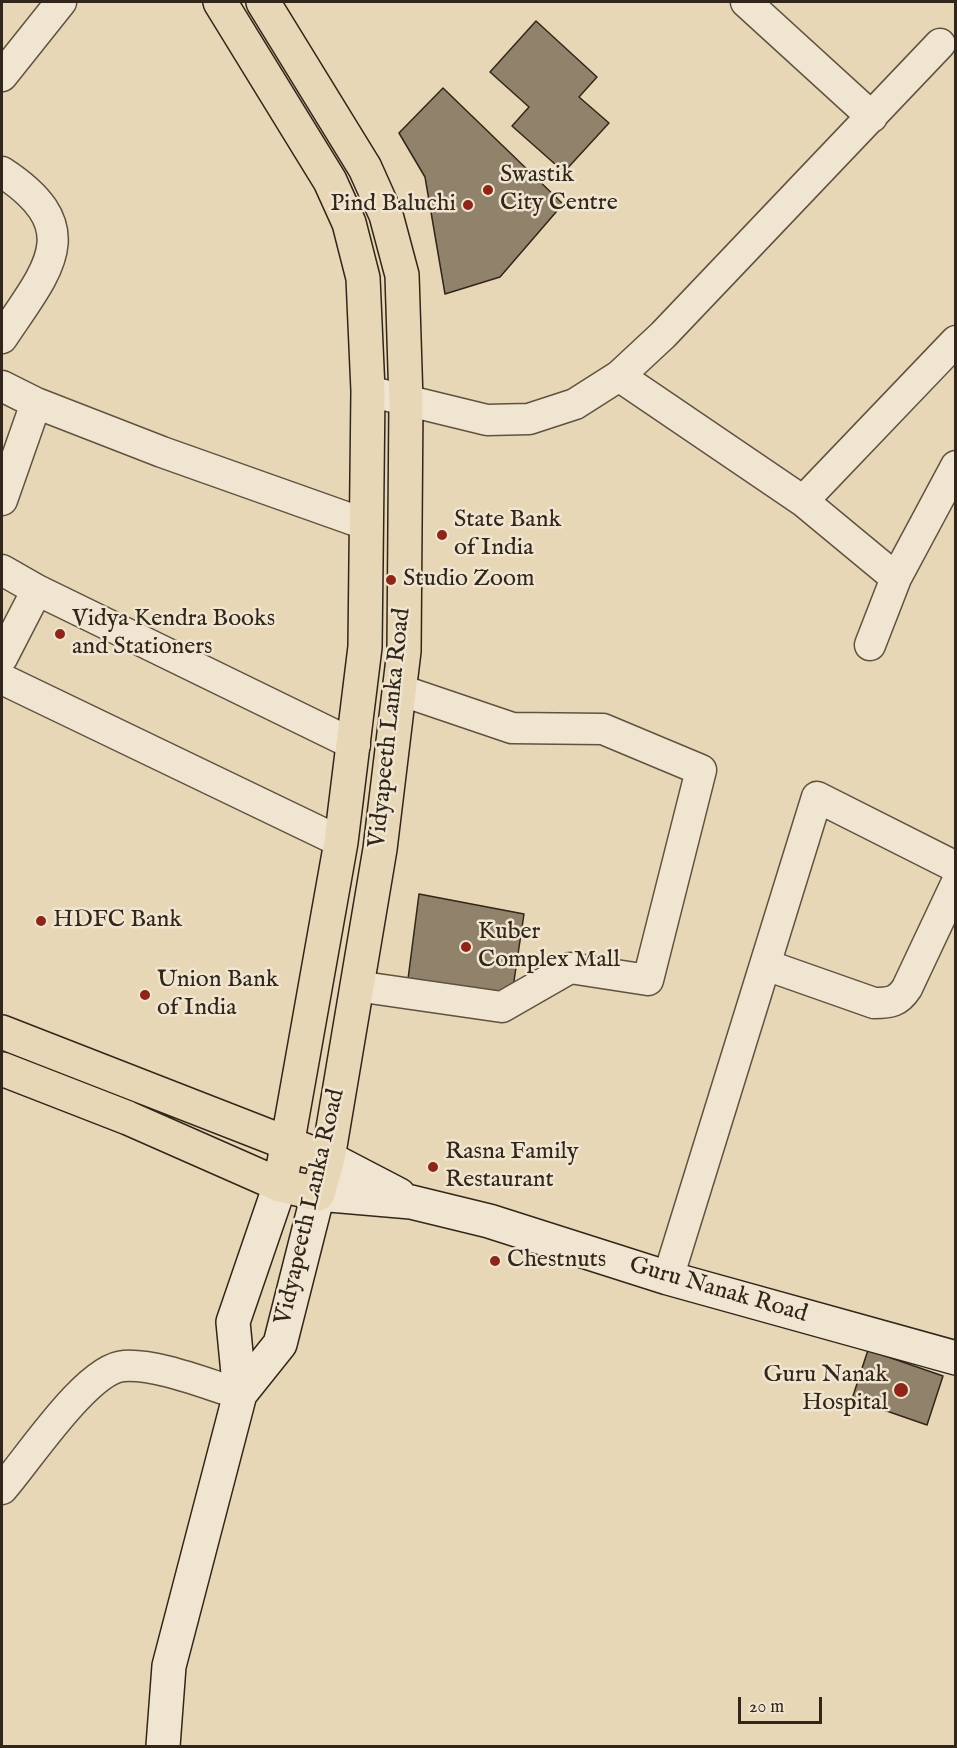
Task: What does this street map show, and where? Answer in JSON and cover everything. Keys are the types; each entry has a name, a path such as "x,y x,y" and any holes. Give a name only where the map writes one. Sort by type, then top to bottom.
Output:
{"main road":[{"name":"Vidyapeeth Lanka Road","path":"220,2 330,181 349,223 363,278 368,391 364,647 355,745 341,842 280,1185"},
{"name":"Vidyapeeth Lanka Road","path":"263,2 365,168 386,215 402,275 406,401 404,651 380,849 328,1158 318,1194"},
{"name":"Guru Nanak Road","path":"2,1032 288,1145 328,1158"},
{"name":"Guru Nanak Road","path":"2,1069 128,1118 280,1185 318,1194"}],"street":[{"path":"2,76 61,2"},
{"path":"746,2 872,117"},
{"path":"368,391 487,420 529,419 575,404 619,375 663,335 940,44"},
{"path":"2,172 21,185 43,206 51,220 54,238 38,284 2,338"},
{"path":"803,501 956,341"},
{"path":"619,375 803,501 896,578"},
{"path":"2,386 36,403 272,493 365,524"},
{"path":"2,500 36,403"},
{"path":"870,645 896,578 956,466"},
{"path":"2,570 37,590 355,745"},
{"path":"2,658 37,590"},
{"path":"2,679 341,842"},
{"path":"356,986 502,1007 570,968 648,980 701,770 603,729 512,728 400,690"},
{"path":"668,1278 817,797 956,867"},
{"path":"766,964 874,1003 890,1003 900,998 907,988 956,884"},
{"name":"Guru Nanak Road","path":"328,1158 411,1202"},
{"name":"Vidyapeeth Lanka Road","path":"164,1746 162,1730 169,1666 240,1394 233,1323 280,1185"},
{"name":"Guru Nanak Road","path":"318,1194 411,1202 489,1221 668,1278 956,1358"},
{"name":"Vidyapeeth Lanka Road","path":"240,1394 280,1344 318,1194"},
{"path":"2,1489 79,1394 101,1375 120,1366 154,1369 240,1394"}],"building":[{"path":"536,21 597,77 579,97 609,123 564,172 512,126 529,107 490,72"},
{"name":"Swastik City Centre","path":"443,88 563,204 500,277 445,294 425,177 399,133"},
{"name":"Kuber Complex Mall","path":"419,894 524,914 511,1001 408,979"},
{"path":"868,1350 943,1376 927,1425 852,1399"}],"place":[{"name":"Swastik City Centre","path":"488,190"},
{"name":"Pind Baluchi","path":"468,205"},
{"name":"State Bank of India","path":"442,535"},
{"name":"Studio Zoom","path":"391,580"},
{"name":"Vidya Kendra Books and Stationers","path":"60,634"},
{"name":"HDFC Bank","path":"41,921"},
{"name":"Kuber Complex Mall","path":"466,947"},
{"name":"Union Bank of India","path":"145,995"},
{"name":"Rasna Family Restaurant","path":"433,1167"},
{"name":"Chestnuts","path":"495,1261"},
{"name":"Guru Nanak Hospital","path":"901,1390"}]}
